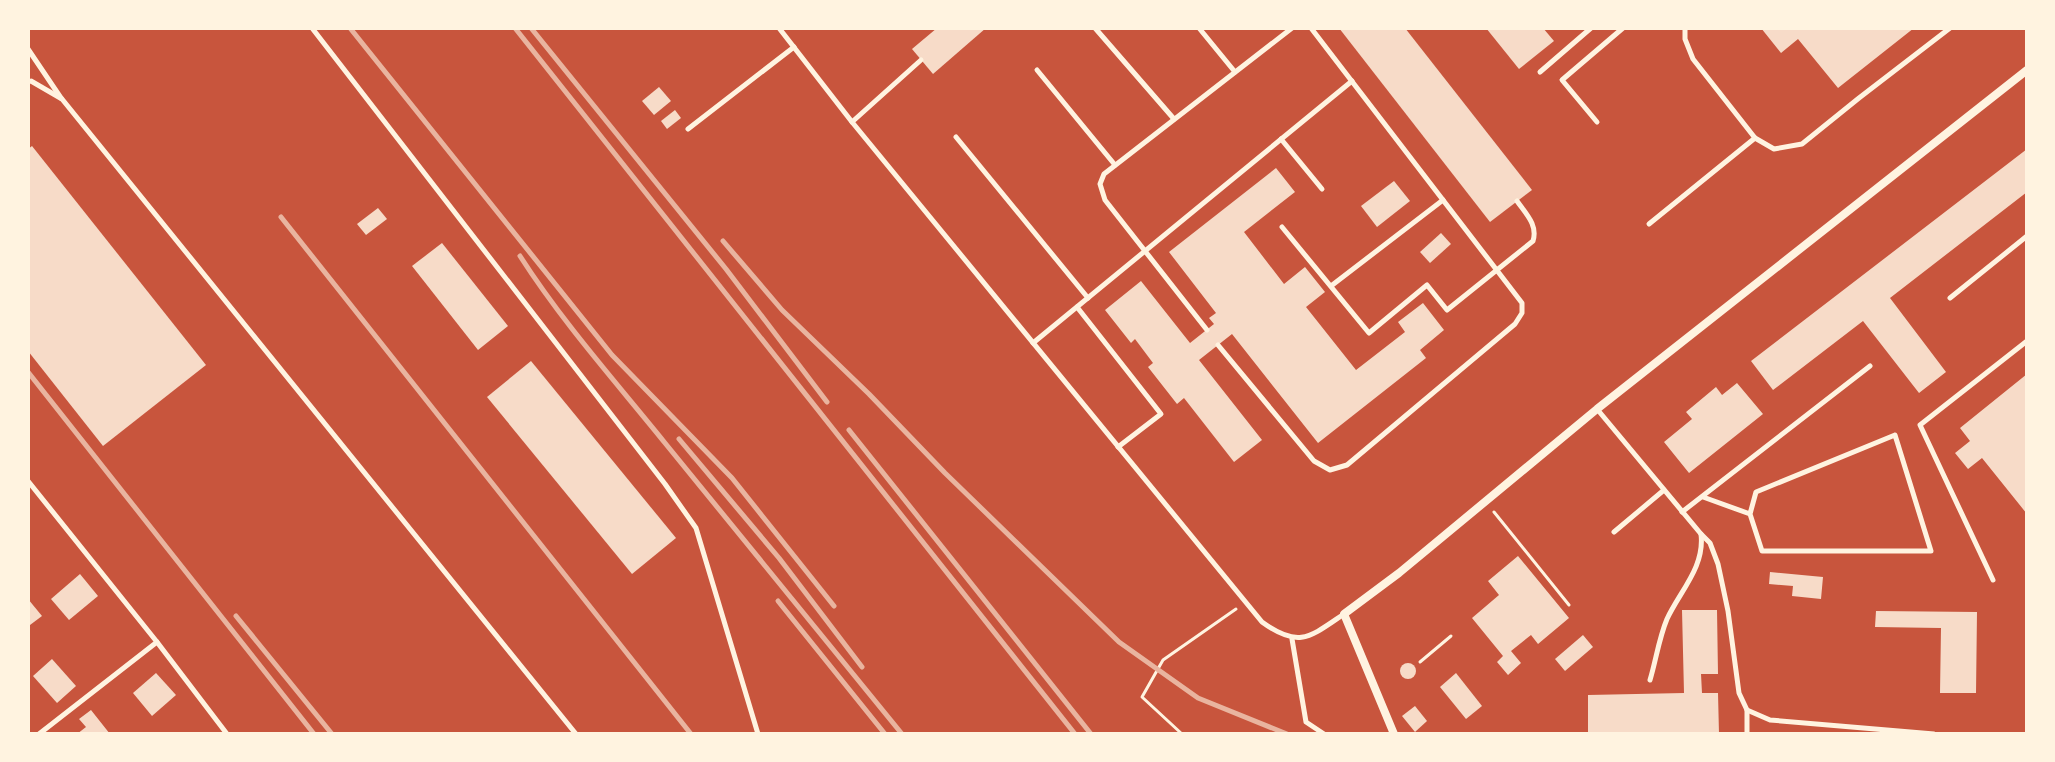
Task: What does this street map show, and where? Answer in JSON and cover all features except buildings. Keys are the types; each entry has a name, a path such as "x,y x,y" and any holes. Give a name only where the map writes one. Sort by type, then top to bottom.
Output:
{"street":[{"path":"1394,734 1344,614 1399,573 1597,409 2027,70"}],"lane":[{"path":"312,28 696,528 758,734"},
{"path":"779,28 852,122 1262,622 1292,639 1314,634 1344,614"},
{"path":"1095,28 1174,119"},
{"path":"1199,28 1235,72"},
{"path":"1207,330 1105,200 1100,184 1104,174 1115,165 1292,28"},
{"path":"1218,345 1314,461 1330,470 1347,465 1515,324 1522,313 1522,303 1311,28"},
{"path":"1540,72 1591,28"},
{"path":"1597,122 1562,80 1623,28"},
{"path":"1685,28 1685,39 1693,59 1755,138 1774,149 1802,144 1950,28"},
{"path":"688,129 794,47"},
{"path":"29,50 62,99 576,734"},
{"path":"852,122 921,60"},
{"path":"1037,70 1115,165"},
{"path":"1033,343 1352,81"},
{"path":"29,82 62,99"},
{"path":"956,137 1088,298"},
{"path":"1649,224 1755,138"},
{"path":"1281,139 1322,189"},
{"path":"1331,286 1443,200"},
{"path":"1282,227 1369,333 1427,285 1447,310 1533,241 1533,223 1517,201"},
{"path":"1950,298 2027,236"},
{"path":"1077,307 1161,414 1118,447"},
{"path":"1993,580 1920,425 2027,341"},
{"path":"1682,512 1870,366"},
{"path":"1597,409 1710,543 1728,611 1739,693 1747,710 1747,734"},
{"path":"1895,435 1931,551 1762,551 1750,514 1756,492 1895,435"},
{"path":"28,481 227,734"},
{"path":"1614,532 1664,490"},
{"path":"1703,497 1750,514"},
{"path":"1650,680 1667,620 1691,580 1702,545 1701,534"},
{"path":"1292,639 1306,722 1324,734"},
{"path":"39,734 157,642"},
{"path":"1747,710 1770,720 1934,734"}],"path":[{"path":"1486,502 1569,605"},
{"path":"1182,734 1142,697 1163,660 1246,603"},
{"path":"1420,662 1451,636"}],"railway":[{"path":"350,28 612,355 732,478 834,606"},
{"path":"515,28 1075,734"},
{"path":"531,28 726,269 827,402"},
{"path":"281,217 691,734"},
{"path":"723,241 782,310 1119,642 1198,698 1287,734"},
{"path":"520,256 590,351 902,734"},
{"path":"28,372 314,734"},
{"path":"849,430 1091,734"},
{"path":"679,439 779,558 862,667"},
{"path":"778,601 885,734"},
{"path":"236,616 332,734"}]}
